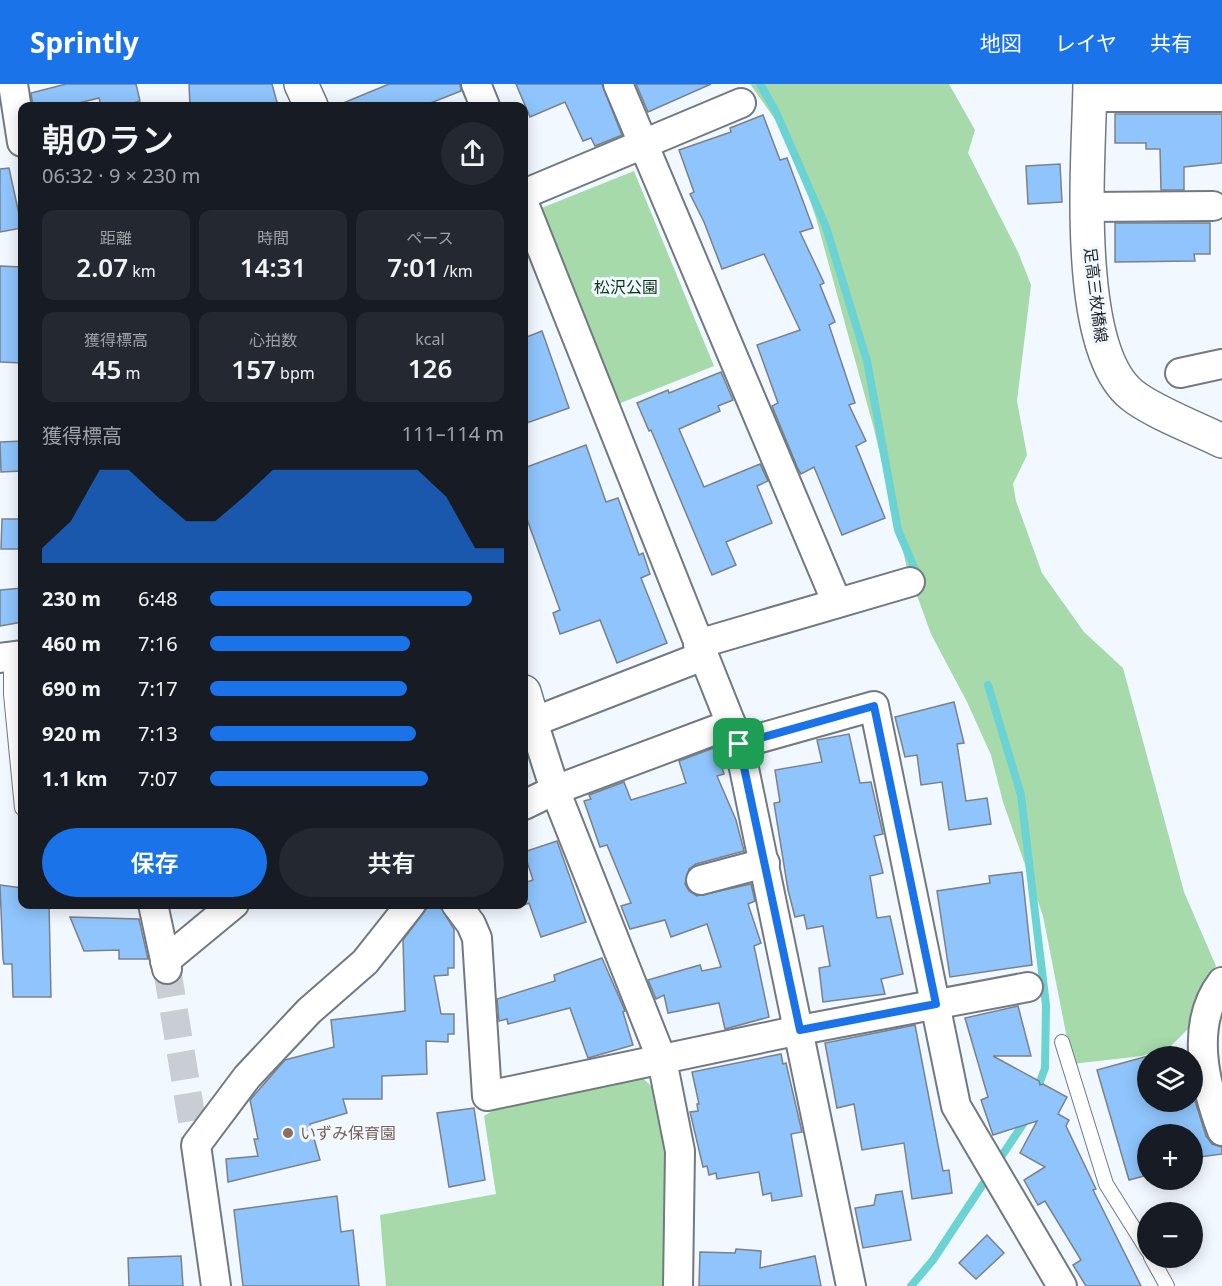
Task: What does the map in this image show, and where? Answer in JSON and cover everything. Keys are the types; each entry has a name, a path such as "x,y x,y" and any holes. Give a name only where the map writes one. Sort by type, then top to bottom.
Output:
{"main road":[{"path":"301,84 309,102"},
{"name":"足高三枚橋線","path":"1090,90 1088,207 1092,288 1097,328 1104,355 1131,395 1222,441"}],"street":[{"path":"13,84 18,116"},
{"path":"476,84 483,102"},
{"path":"618,84 837,603"},
{"path":"1090,90 1222,97"},
{"path":"528,192 741,103"},
{"path":"1088,207 1213,206"},
{"path":"528,214 735,734 765,863 851,1286"},
{"path":"1180,373 1222,363"},
{"path":"528,709 837,603 910,582"},
{"path":"528,803 555,790 735,734 874,706 956,1106 1062,1286"},
{"path":"528,712 555,790 662,1060 680,1151 678,1286"},
{"path":"701,880 765,863"},
{"path":"154,909 166,965 228,909"},
{"path":"216,1286 196,1145 247,1077 309,1011 365,962 407,909"},
{"path":"460,909 471,924 477,938 487,1096 800,1030 1028,987"},
{"path":"1222,982 1215,991 1204,1026 1203,1063 1209,1095 1222,1131"}],"lane":[{"path":"11,657 11,694 18,767"},
{"path":"1062,1042 1106,1184 1137,1233"},
{"path":"1157,1268 1167,1286"}],"green space":[{"path":"750,84 949,84 975,130 968,153 1018,252 1031,285 1017,401 1027,455 1013,484 1016,501 1042,573 1084,632 1123,668 1184,892 1216,966 1198,994 1192,1025 1171,1046 1137,1046 1137,1057 1072,1064 1043,916 1003,802 991,755 967,702 931,634 907,568 874,429 816,218 789,139"},
{"name":"松沢公園","path":"634,171 714,366 618,404 539,209"},
{"path":"643,1078 658,1093 671,1153 668,1286 386,1286 380,1215 496,1194 484,1116 503,1105"}],"building":[{"path":"66,84 136,84 140,101 100,102 99,98 83,102 32,102 31,93"},
{"path":"189,84 272,84 277,102 190,102"},
{"path":"389,84 460,84 461,91 433,102 346,102"},
{"path":"516,84 602,84 622,135 595,146 591,138 583,141 565,102 530,117 528,102 524,102"},
{"path":"636,84 711,84 648,112"},
{"path":"1115,114 1222,114 1222,163 1184,167 1184,190 1161,190 1160,149 1146,149 1146,143 1115,143"},
{"path":"763,115 780,160 787,158 813,228 800,232 824,283 820,285 835,322 829,325 855,403 849,405 866,441 856,446 885,518 842,535 814,467 801,474 798,469 772,406 778,403 757,345 800,330 764,254 722,269 704,222 690,194 694,192 679,150 731,132 730,128"},
{"path":"1060,164 1062,202 1028,204 1026,166"},
{"path":"9,168 18,210 18,229 0,232 0,169"},
{"path":"1115,223 1210,223 1210,254 1194,254 1195,261 1115,262"},
{"path":"0,266 18,267 18,363 0,362"},
{"path":"542,331 569,408 528,423 528,336"},
{"path":"721,372 733,400 718,406 720,411 679,429 704,487 760,464 768,481 757,486 772,523 726,542 736,565 712,575 651,430 649,431 637,403"},
{"path":"18,441 18,471 1,472 0,442"},
{"path":"586,445 606,502 618,498 639,555 643,553 650,574 641,578 667,643 617,663 600,620 560,634 553,613 560,610 528,522 528,467"},
{"path":"2,519 18,519 18,549 1,549"},
{"path":"18,588 18,623 0,626 0,590"},
{"path":"954,702 964,743 957,744 966,801 987,798 991,824 949,830 942,782 921,785 917,755 905,757 895,717"},
{"path":"849,734 860,783 871,782 883,834 874,836 883,873 870,876 877,918 890,916 903,974 881,979 885,994 823,1002 819,968 830,966 823,926 807,929 804,915 795,917 788,890 774,803 780,802 775,770 822,762 817,740"},
{"path":"716,747 724,774 717,776 736,820 744,851 696,864 689,869 685,884 689,891 697,896 751,884 755,901 748,904 761,943 754,946 769,1017 725,1029 719,1003 668,1013 664,995 656,999 648,980 700,965 702,971 721,967 707,924 671,937 665,920 630,929 621,906 631,903 607,845 600,847 584,801 591,799 589,795 624,782 631,800 686,783 679,761"},
{"path":"557,841 586,922 541,937 528,903 528,882 533,880 528,864 528,851"},
{"path":"1022,872 1032,965 950,977 937,891 990,883 989,876"},
{"path":"0,885 18,887 18,909 49,909 51,997 13,997 12,964 4,964"},
{"path":"426,909 442,909 454,929 454,968 448,968 448,975 434,976 441,1014 454,1014 454,1034 448,1034 448,1042 426,1041 427,1074 382,1076 382,1099 343,1099 347,1113 310,1124 320,1160 228,1182 226,1159 258,1156 254,1139 258,1139 250,1100 285,1060 334,1047 331,1020 405,1011 403,940"},
{"path":"70,917 139,919 148,959 119,959 119,950 84,951"},
{"path":"602,958 625,1011 623,1012 633,1045 588,1058 570,1008 508,1024 507,1019 499,1021 497,999 555,981 554,975"},
{"path":"1018,1006 1031,1056 993,1056 1039,1081 1040,1085 1043,1084 1067,1097 1058,1114 1069,1120 1066,1126 1096,1189 1093,1190 1141,1286 1086,1286 1073,1265 1081,1260 1045,1201 1038,1205 1024,1180 1045,1167 1020,1153 1037,1121 993,1135 981,1100 988,1097 965,1018"},
{"path":"915,1025 943,1171 949,1170 952,1193 912,1199 904,1143 862,1150 854,1104 837,1108 825,1043"},
{"path":"781,1054 783,1064 786,1063 802,1132 791,1134 802,1196 772,1201 771,1193 763,1195 759,1172 717,1179 716,1173 709,1175 707,1166 703,1167 690,1112 698,1111 697,1104 699,1104 692,1072"},
{"path":"1137,1059 1137,1112 1199,1112 1202,1124 1137,1124 1137,1178 1129,1180 1097,1070"},
{"path":"474,1108 485,1180 449,1187 437,1113"},
{"path":"1203,1126 1212,1144 1222,1147 1222,1154 1203,1157"},
{"path":"902,1191 911,1240 863,1248 855,1208 874,1205 876,1195"},
{"path":"337,1196 341,1232 353,1230 359,1286 243,1286 234,1210"},
{"path":"987,1235 1004,1253 976,1279 959,1263"},
{"path":"736,1249 761,1251 760,1268 815,1256 821,1286 699,1286 700,1252 735,1253"},
{"path":"181,1256 183,1286 129,1286 128,1258"}],"waterway":[{"path":"760,84 776,112 826,227 867,361 898,530 918,576"},
{"path":"988,685 1021,795 1046,1005 1045,1068 1036,1093"},
{"path":"997,1163 1027,1118"},
{"path":"911,1286 933,1260 989,1175"}],"tunnel":[{"path":"167,969 196,1145"}],"place":[{"name":"いずみ保育園","path":"288,1133"}],"route":[{"path":"874,706 936,1004 800,1030 739,744 874,706"}]}
